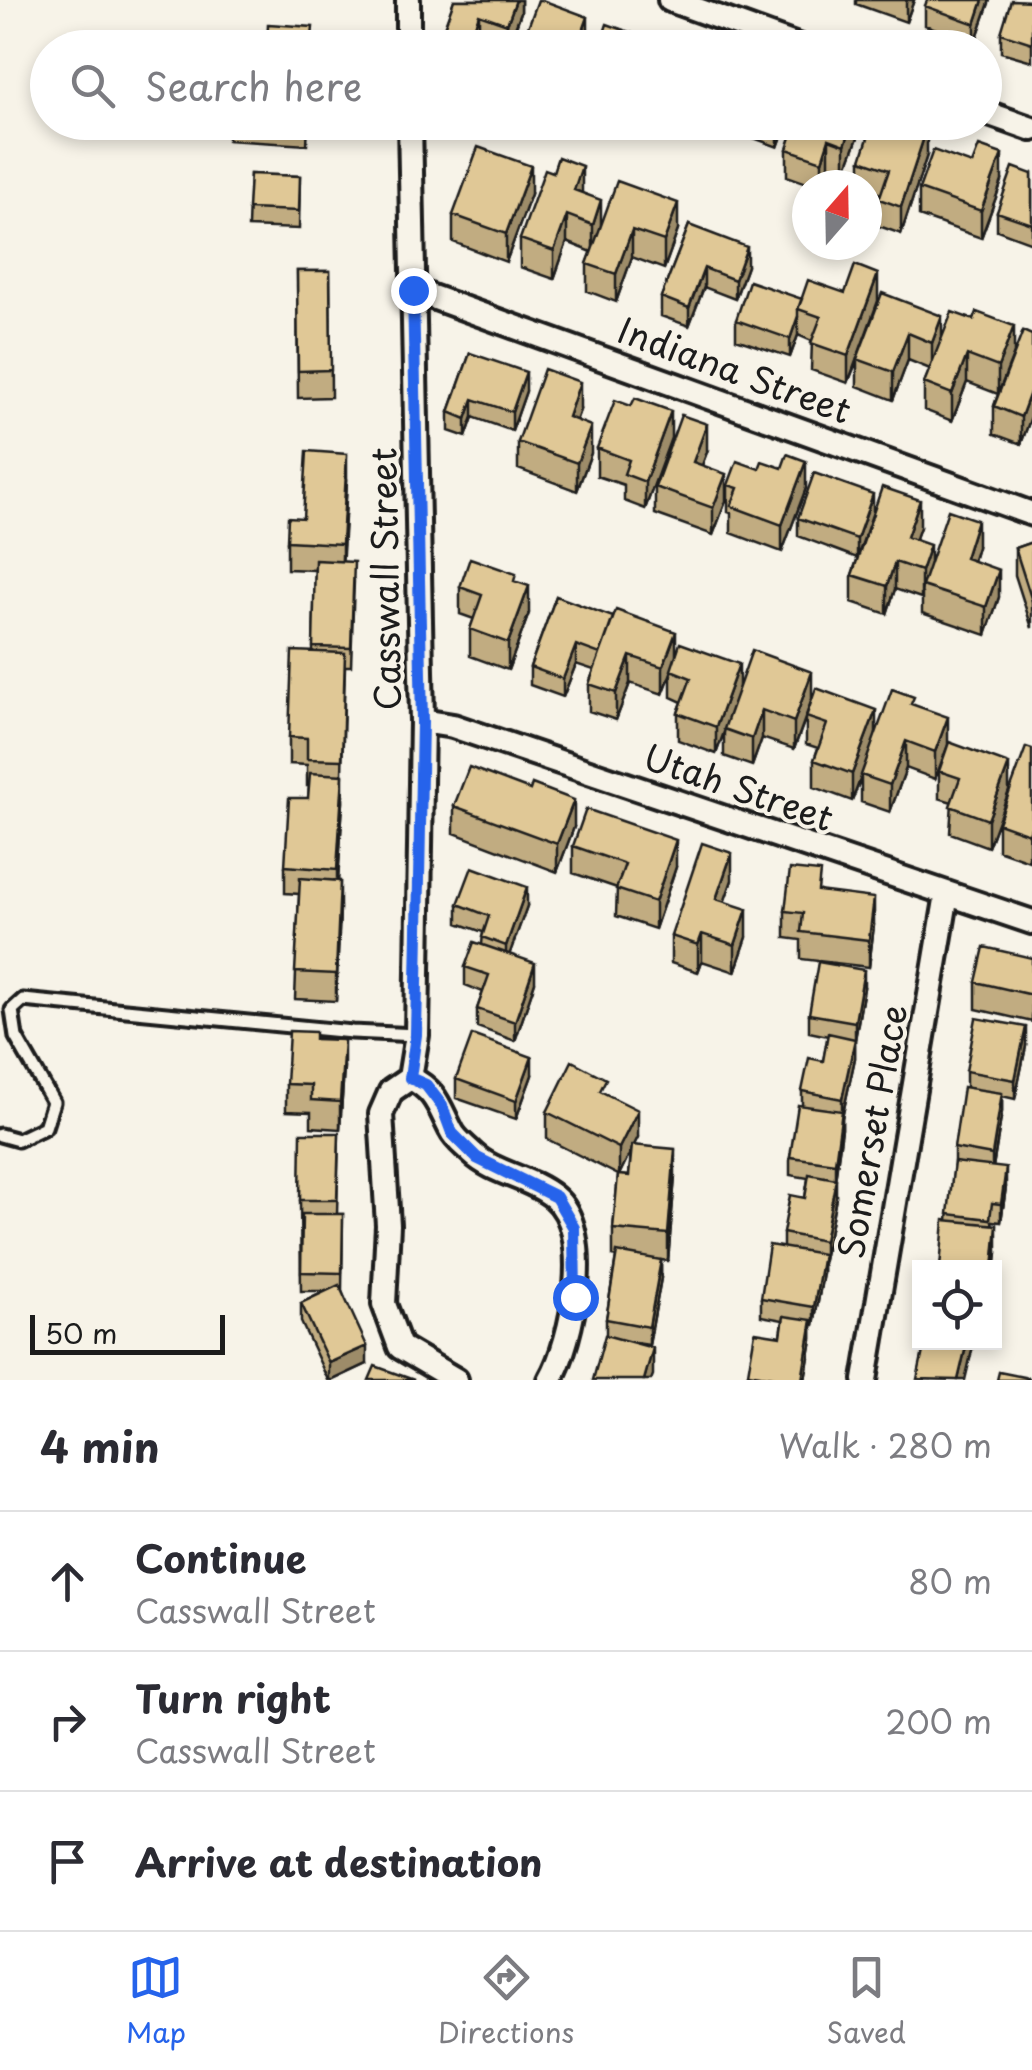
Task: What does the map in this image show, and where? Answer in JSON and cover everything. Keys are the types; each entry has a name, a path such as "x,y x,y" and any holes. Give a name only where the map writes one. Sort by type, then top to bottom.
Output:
{"street":[{"path":"408,0 408,30"},
{"path":"670,0 753,30"},
{"path":"1002,118 1032,129"},
{"name":"Casswall Street","path":"410,140 422,722 416,1035 410,1078 391,1090 381,1114 388,1225 384,1304 400,1347 456,1380"},
{"name":"Indiana Street","path":"413,290 1032,514"},
{"name":"Utah Street","path":"422,722 472,732 1032,922"},
{"name":"Somerset Place","path":"865,1380 947,894"},
{"path":"410,1078 426,1085 442,1106 452,1133 477,1158 556,1197 574,1228 575,1297 563,1358 550,1380"}],"lane":[{"path":"0,1135 18,1140 46,1127 53,1102 16,1037 12,1010 23,1000 416,1035"}],"building":[{"path":"454,0 516,0 507,24 479,14 473,30 443,30"},
{"path":"538,0 588,17 583,30 527,30"},
{"path":"927,0 983,0 975,24 925,6"},
{"path":"1011,0 1032,1 1032,43 1002,33"},
{"path":"268,24 313,27 313,30 268,30"},
{"path":"790,140 829,140 822,161 787,149"},
{"path":"867,140 923,140 901,207 882,200 889,170 861,160"},
{"path":"979,146 1002,154 981,211 919,189 933,150 972,164"},
{"path":"478,147 531,166 506,234 453,215"},
{"path":"558,157 582,166 574,190 601,200 593,225 567,215 554,251 520,239 545,169 553,172"},
{"path":"1013,167 1032,174 1032,224 997,212"},
{"path":"250,174 300,176 299,211 248,209"},
{"path":"617,181 678,203 664,241 632,230 616,274 587,264"},
{"path":"689,225 747,247 735,280 704,268 689,308 661,297"},
{"path":"855,265 878,274 848,356 811,343 821,317 798,309 808,280 845,293"},
{"path":"297,271 330,271 331,370 298,371"},
{"path":"749,281 802,299 790,339 736,320"},
{"path":"882,293 942,316 932,343 908,333 893,372 857,359"},
{"path":"952,312 974,320 977,312 1014,326 998,367 967,355 952,394 924,383"},
{"path":"1023,331 1032,335 1032,387 1021,417 994,406"},
{"path":"470,353 526,372 512,412 473,399 466,419 449,412"},
{"path":"544,369 580,382 568,417 591,426 577,463 518,442"},
{"path":"635,398 671,411 645,482 624,474 629,460 597,448 615,400 631,406"},
{"path":"681,415 707,424 693,462 726,474 713,508 655,487"},
{"path":"307,451 347,454 342,544 287,541 288,517 303,518"},
{"path":"787,454 806,461 782,525 731,506 738,488 728,485 737,461 759,469 762,461 782,468"},
{"path":"814,473 873,494 857,539 798,518"},
{"path":"882,487 920,500 907,537 930,545 921,571 895,562 887,586 852,575"},
{"path":"948,510 977,520 965,558 999,570 986,607 922,586"},
{"path":"1032,542 1032,601 1015,548"},
{"path":"470,558 516,574 514,581 529,586 508,643 470,629 482,595 460,587"},
{"path":"315,560 354,562 351,648 313,647"},
{"path":"556,596 613,617 600,654 576,645 563,679 530,667"},
{"path":"616,610 676,632 663,667 630,656 616,693 589,684"},
{"path":"680,643 739,664 716,727 678,713 691,678 671,670"},
{"path":"752,650 812,672 794,722 762,710 752,739 724,729"},
{"path":"292,651 345,653 342,760 307,759 307,738 289,737"},
{"path":"816,688 876,710 852,774 814,760 827,724 806,717"},
{"path":"892,689 914,697 911,704 948,717 935,752 906,741 890,785 861,775"},
{"path":"949,742 1009,764 988,820 950,806 960,778 939,771"},
{"path":"1026,747 1032,749 1029,834 998,823"},
{"path":"469,767 530,790 532,784 574,800 557,844 454,806"},
{"path":"310,773 343,775 337,870 285,866 289,798 308,798"},
{"path":"586,809 676,840 655,902 616,889 625,864 573,846"},
{"path":"702,843 732,853 716,899 747,909 735,945 702,934 698,945 671,936"},
{"path":"472,867 527,887 506,946 482,937 489,916 458,904"},
{"path":"790,869 820,872 818,891 874,898 869,940 801,932 803,913 785,911"},
{"path":"300,878 340,881 336,974 295,972"},
{"path":"474,942 535,963 515,1022 477,1009 489,975 465,967"},
{"path":"984,947 1032,958 1032,995 976,982"},
{"path":"818,962 864,970 855,1022 809,1014"},
{"path":"976,1018 1026,1027 1015,1080 966,1071"},
{"path":"289,1031 315,1032 315,1039 344,1040 340,1102 311,1100 311,1085 286,1084"},
{"path":"828,1033 855,1039 842,1099 802,1091 809,1058 823,1061"},
{"path":"472,1035 532,1057 516,1101 456,1079"},
{"path":"572,1061 606,1079 600,1091 638,1110 619,1148 547,1112"},
{"path":"963,1087 1002,1093 992,1155 954,1148"},
{"path":"798,1105 842,1111 835,1163 790,1157"},
{"path":"301,1133 339,1133 337,1200 300,1200"},
{"path":"632,1145 675,1149 668,1234 613,1229 618,1175 629,1176"},
{"path":"954,1162 1006,1168 1001,1204 992,1203 990,1219 948,1214"},
{"path":"809,1174 836,1179 824,1241 783,1233 790,1195 805,1198"},
{"path":"302,1214 343,1214 342,1273 301,1272"},
{"path":"944,1220 997,1225 994,1260 941,1260"},
{"path":"769,1245 823,1254 814,1307 761,1298"},
{"path":"617,1252 661,1260 649,1327 606,1319"},
{"path":"339,1285 367,1346 329,1363 301,1303"},
{"path":"784,1316 812,1320 802,1380 748,1373 755,1332 781,1336"},
{"path":"605,1335 653,1348 644,1380 593,1380"},
{"path":"923,1350 965,1350 958,1380 917,1379"},
{"path":"375,1366 414,1380 369,1380"},
{"path":"999,1372 1029,1378 1029,1380 997,1380"}],"route":[{"path":"413,290 422,722 416,1035 410,1078 426,1085 442,1106 452,1133 477,1158 556,1197 574,1228 575,1297"}]}
